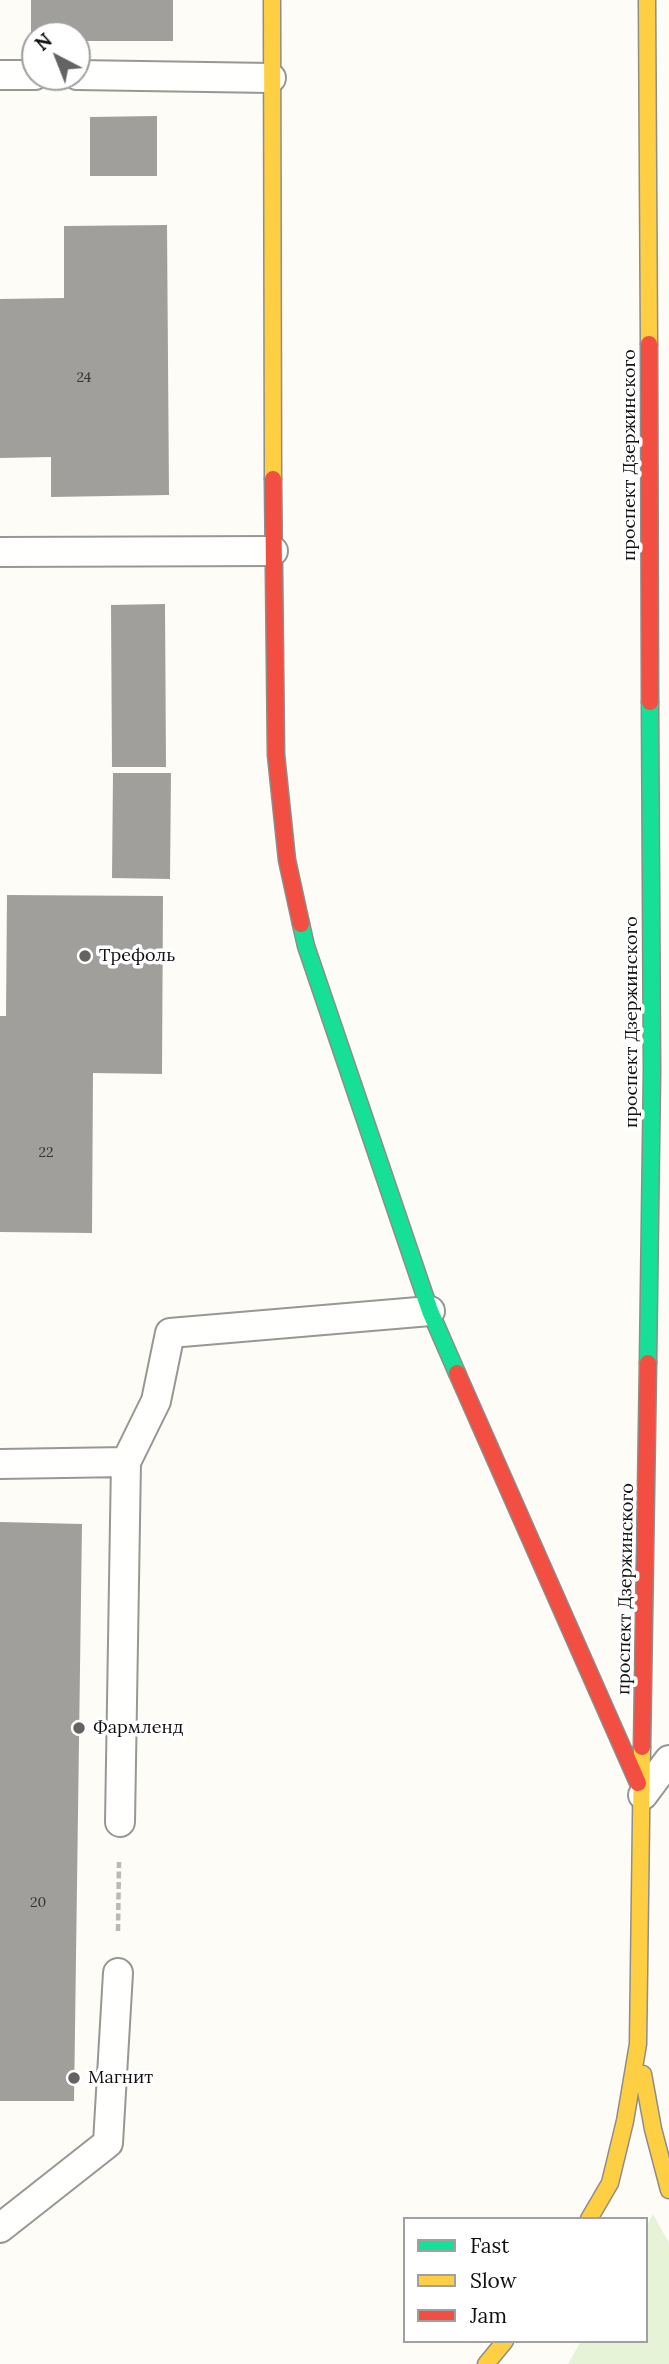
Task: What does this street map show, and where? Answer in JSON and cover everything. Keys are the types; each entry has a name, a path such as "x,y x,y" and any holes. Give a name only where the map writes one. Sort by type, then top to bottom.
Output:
{"main road":[{"path":"272,0 276,755 287,860 306,946 430,1311 643,1795"},
{"name":"проспект Дзержинского","path":"590,2217 610,2183 625,2121 638,2044 652,1071 647,0"},
{"name":"проспект Дзержинского","path":"638,2044 653,2129 669,2190"},
{"path":"486,2364 503,2343"}],"lane":[{"path":"0,75 21,75"},
{"path":"91,75 271,78"},
{"path":"0,552 273,551"},
{"path":"120,1822 126,1462 156,1401 170,1333 430,1311"},
{"path":"0,1464 126,1462"},
{"path":"643,1795 669,1760"},
{"path":"0,2228 108,2143 118,1973"}],"path":[{"path":"118,1973 120,1822"}],"green space":[{"path":"653,2214 669,2243 669,2364 568,2364 580,2343 648,2343 648,2223"}],"building":[{"path":"31,0 173,0 173,41 91,41 91,21 31,21"},
{"path":"157,116 157,176 90,176 90,117"},
{"path":"167,225 169,495 51,497 51,457 0,458 0,299 64,298 64,226"},
{"path":"165,604 166,767 112,767 111,605"},
{"path":"113,773 171,773 170,879 112,878"},
{"path":"7,895 163,896 162,1074 93,1073 92,1233 0,1232 0,1016 6,1016"},
{"path":"0,1522 82,1524 74,2101 0,2101"}],"traffic: fast":[{"path":"648,1363 652,1071 650,702"},
{"path":"301,924 306,946 430,1311 457,1373"}],"traffic: slow":[{"path":"272,0 273,479"},
{"path":"647,0 649,344"},
{"path":"590,2217 610,2183 625,2121 638,2044 642,1747"},
{"path":"643,2074 653,2129 669,2190"},
{"path":"486,2364 503,2343"}],"traffic: jam":[{"path":"649,344 650,702"},
{"path":"273,479 276,755 287,860 301,924"},
{"path":"642,1747 648,1363"},
{"path":"457,1373 638,1783"}],"place":[{"name":"Трефоль","path":"85,956"},
{"name":"Фармленд","path":"79,1728"},
{"name":"Магнит","path":"74,2078"}]}
